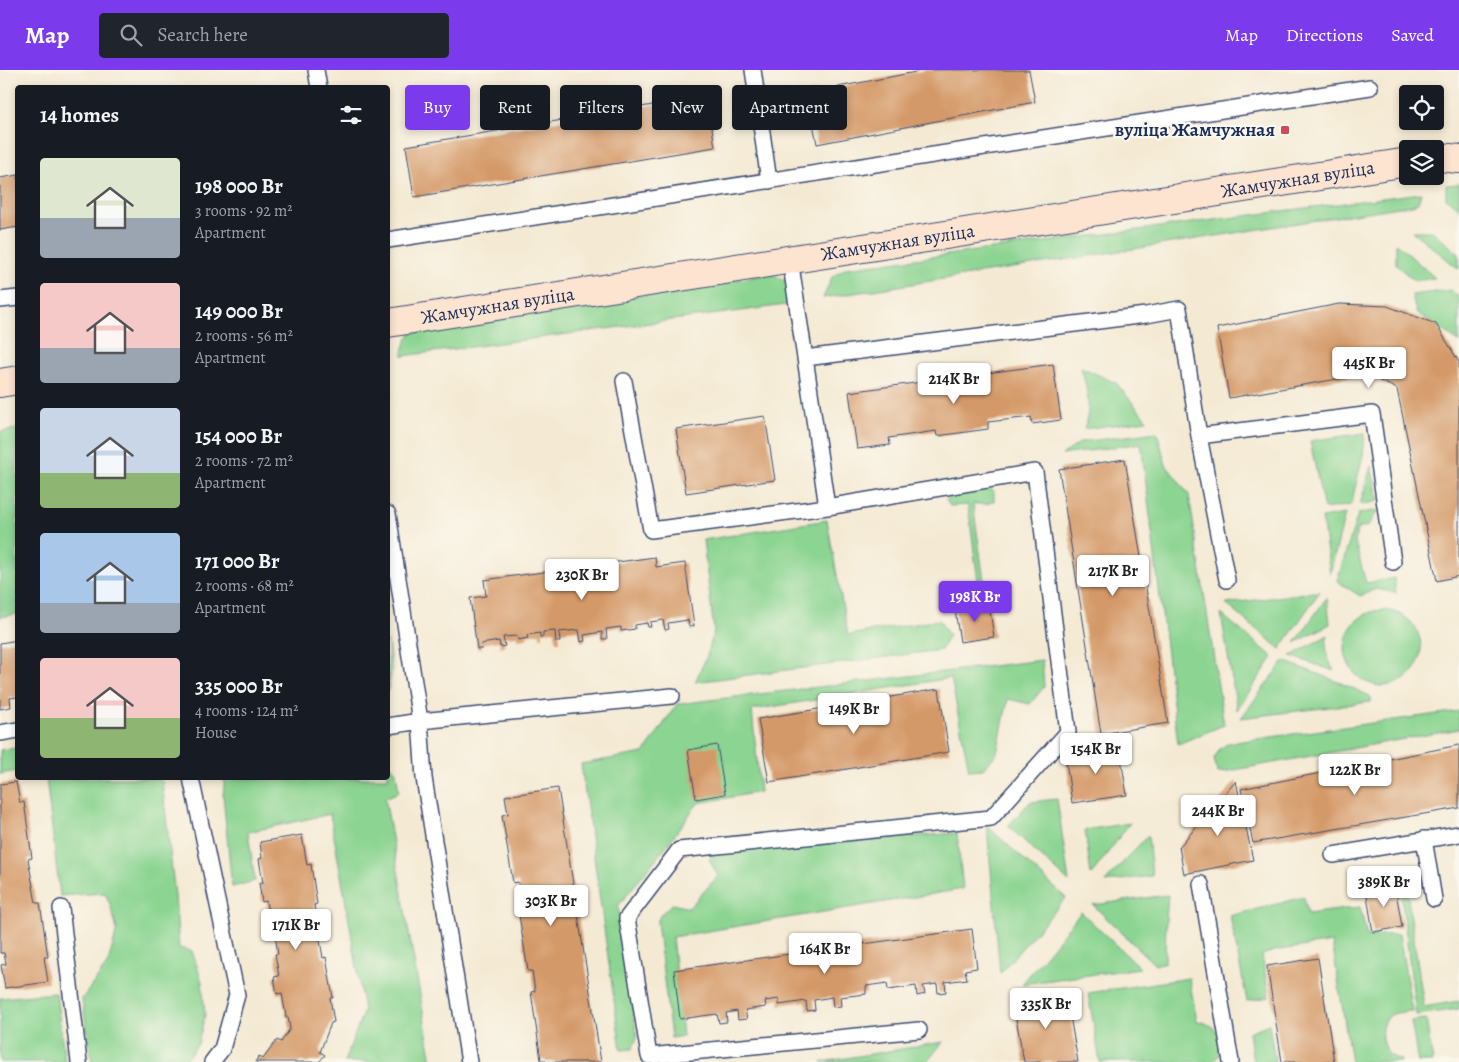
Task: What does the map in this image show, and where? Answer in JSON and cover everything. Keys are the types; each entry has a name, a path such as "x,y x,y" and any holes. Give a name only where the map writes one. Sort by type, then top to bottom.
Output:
{"main road":[{"path":"1444,157 1459,159"},
{"name":"Жамчужная вуліца","path":"390,323 1399,163"},
{"path":"0,383 15,380"}],"lane":[{"path":"316,70 318,85"},
{"path":"753,70 770,181"},
{"path":"390,240 1370,87"},
{"path":"790,259 827,507"},
{"path":"0,300 15,298"},
{"path":"805,358 1179,309 1199,436 1226,580"},
{"path":"624,381 651,530 827,507 1035,472 1068,732 991,818 679,850 627,918 649,1056 919,1030"},
{"path":"1199,436 1372,414 1393,562"},
{"path":"390,527 420,721 424,778 469,1062"},
{"path":"390,726 420,721 672,696"},
{"path":"0,732 15,730"},
{"path":"191,780 237,995 222,1049 212,1062"},
{"path":"1333,855 1459,834"},
{"path":"1424,839 1434,899"},
{"path":"1201,884 1231,1062"},
{"path":"61,908 79,1062"}],"green space":[{"path":"1459,184 1459,208 1446,198 1446,185"},
{"path":"1421,193 1418,203 1412,205 823,298 832,277 846,268"},
{"path":"1412,231 1432,231 1459,254 1459,269"},
{"path":"1396,243 1435,278 1415,281 1396,265"},
{"path":"771,274 783,279 794,288 793,304 403,356 405,344 411,333"},
{"path":"1450,290 1459,297 1459,342 1416,312 1412,295"},
{"path":"1081,367 1116,383 1147,420 1084,429 1088,405 1087,390"},
{"path":"15,429 15,614 0,617 0,432"},
{"path":"1157,432 1166,465 1189,495 1224,725 1178,744 1141,443 1062,455 1081,442"},
{"path":"1365,433 1363,455 1351,505 1324,509 1310,441"},
{"path":"1371,466 1379,501 1360,505"},
{"path":"986,488 994,491 994,501 987,504 973,504 986,595 980,597 968,505 950,506 946,500 951,495"},
{"path":"1378,510 1368,526 1357,529 1355,542 1366,583 1394,578 1396,593 1376,589 1360,596 1337,581 1358,514"},
{"path":"1345,514 1330,574 1322,518"},
{"path":"827,520 848,635 939,620 949,635 941,650 695,682 707,656 714,631 703,540"},
{"path":"1320,591 1280,649 1226,604"},
{"path":"1327,597 1330,624 1295,643"},
{"path":"1376,610 1390,610 1404,616 1415,627 1421,641 1418,663 1410,675 1390,686 1376,686 1362,680 1351,669 1345,655 1345,641 1351,627 1362,616"},
{"path":"1221,614 1273,657 1237,710"},
{"path":"1328,635 1327,653 1334,671 1291,656"},
{"path":"390,656 392,670 390,680"},
{"path":"1042,660 1044,687 1030,704 1008,699 997,753 983,769 969,770 951,678 752,710 760,792 698,803 618,906 637,1038 632,1049 621,1050 581,764 644,753 677,704"},
{"path":"1284,661 1370,696 1370,702 1241,718"},
{"path":"1459,711 1459,729 1218,773 1214,759 1219,750 1228,743"},
{"path":"15,748 15,771 0,774 0,750"},
{"path":"390,764 396,772 399,792 385,798 432,1062 344,1062 364,1011 330,814 248,832 255,881 232,887 223,795 225,780 390,780"},
{"path":"46,780 161,780 175,896 179,948 192,951 202,982 205,1014 198,1044 184,1062 135,1062 127,1056 121,1062 92,1062 82,999 108,963 117,930 105,893 60,896"},
{"path":"1057,799 1069,882 1008,826 1030,802"},
{"path":"1130,823 1091,875 1085,830"},
{"path":"987,826 1066,898 1000,973"},
{"path":"957,833 963,889 672,937 683,1036 671,1038 657,922 661,914 672,904 689,908 718,876 709,859 716,851"},
{"path":"1148,835 1152,876 1105,882"},
{"path":"1406,885 1424,1007 1459,1001 1459,1009 1416,1015 1400,886"},
{"path":"1168,895 1165,962 1155,965 1093,905"},
{"path":"1304,897 1308,914 1360,907 1367,936 1399,934 1412,1011 1388,1017 1382,1027 1382,1041 1388,1053 1401,1060 1400,1062 1351,1062 1332,942 1274,951 1262,955 1269,997 1247,1001 1230,916"},
{"path":"1081,912 1140,968 1022,984"},
{"path":"1189,978 1197,1021 1209,1025 1218,1033 1221,1039 1221,1050 1216,1059 1212,1062 1100,1062 1088,993"},
{"path":"56,993 65,1062 0,1062 0,998"},
{"path":"1426,1019 1433,1062 1418,1062 1411,1021"},
{"path":"1269,1024 1275,1062 1253,1062 1249,1032"},
{"path":"943,1042 927,1062 822,1062"}],"building":[{"path":"926,70 1029,70 1035,102 817,144 814,130 847,130 847,85"},
{"path":"652,105 652,130 712,130 715,147 414,197 406,146 502,130 550,130 550,122 560,120 560,130 642,130 642,107"},
{"path":"15,176 15,228 0,230 0,178"},
{"path":"1339,304 1387,306 1436,324 1459,362 1459,576 1437,581 1397,389 1366,374 1229,398 1217,328"},
{"path":"1053,364 1061,420 1032,424 1031,417 988,422 988,429 937,436 936,431 889,438 890,445 857,449 849,392"},
{"path":"765,416 775,480 686,493 676,429"},
{"path":"1125,459 1168,723 1101,734 1059,469"},
{"path":"655,557 656,567 685,563 694,626 689,627 688,620 668,623 669,629 665,630 663,620 650,622 651,627 648,627 647,623 635,625 635,629 621,631 621,627 606,629 607,639 602,639 602,632 584,635 585,641 581,642 579,630 559,632 560,642 556,642 555,631 543,632 543,637 540,637 540,633 527,635 528,638 518,640 517,636 503,637 505,646 500,647 499,641 481,644 482,649 477,649 470,598 486,596 484,580"},
{"path":"989,604 994,637 960,642 955,610"},
{"path":"15,640 15,697 10,698 11,707 0,709 0,643"},
{"path":"939,689 949,752 769,782 758,719"},
{"path":"717,745 725,794 696,799 688,750"},
{"path":"1459,745 1459,808 1253,843 1241,789"},
{"path":"1119,746 1127,795 1072,803 1065,754"},
{"path":"1236,781 1253,860 1184,874 1179,847"},
{"path":"16,782 20,803 24,802 32,858 28,859 36,903 40,903 48,957 44,957 48,982 5,988 1,965 6,964 4,953 0,953 0,784"},
{"path":"558,788 601,1062 545,1062 545,1060 541,1060 531,992 535,991 532,971 528,971 517,903 521,902 518,882 513,883 502,815 508,814 505,796"},
{"path":"302,835 307,865 311,864 317,904 314,905 323,958 326,957 333,998 330,998 334,1022 331,1023 320,1052 325,1055 319,1062 255,1062 259,1056 263,1059 277,1040 281,1042 290,1029 282,993 277,994 274,977 279,976 275,954 278,954 273,923 270,924 266,901 262,902 259,883 263,883 259,859 262,858 260,842"},
{"path":"1395,885 1402,927 1373,932 1366,890"},
{"path":"972,929 977,968 965,970 967,979 945,982 946,992 938,993 937,984 923,986 925,994 917,996 916,986 888,990 887,983 866,986 866,994 840,997 841,1006 833,1007 832,997 814,1000 815,1010 807,1011 806,1001 779,1005 779,999 765,1001 766,1007 745,1010 747,1019 738,1020 737,1011 726,1013 727,1022 719,1023 717,1014 680,1019 674,970"},
{"path":"1318,958 1334,1062 1282,1062 1267,966"},
{"path":"1066,993 1078,1062 1024,1062 1013,1002"}],"place":[{"name":"вуліца Жамчужная","path":"1285,130"}]}
